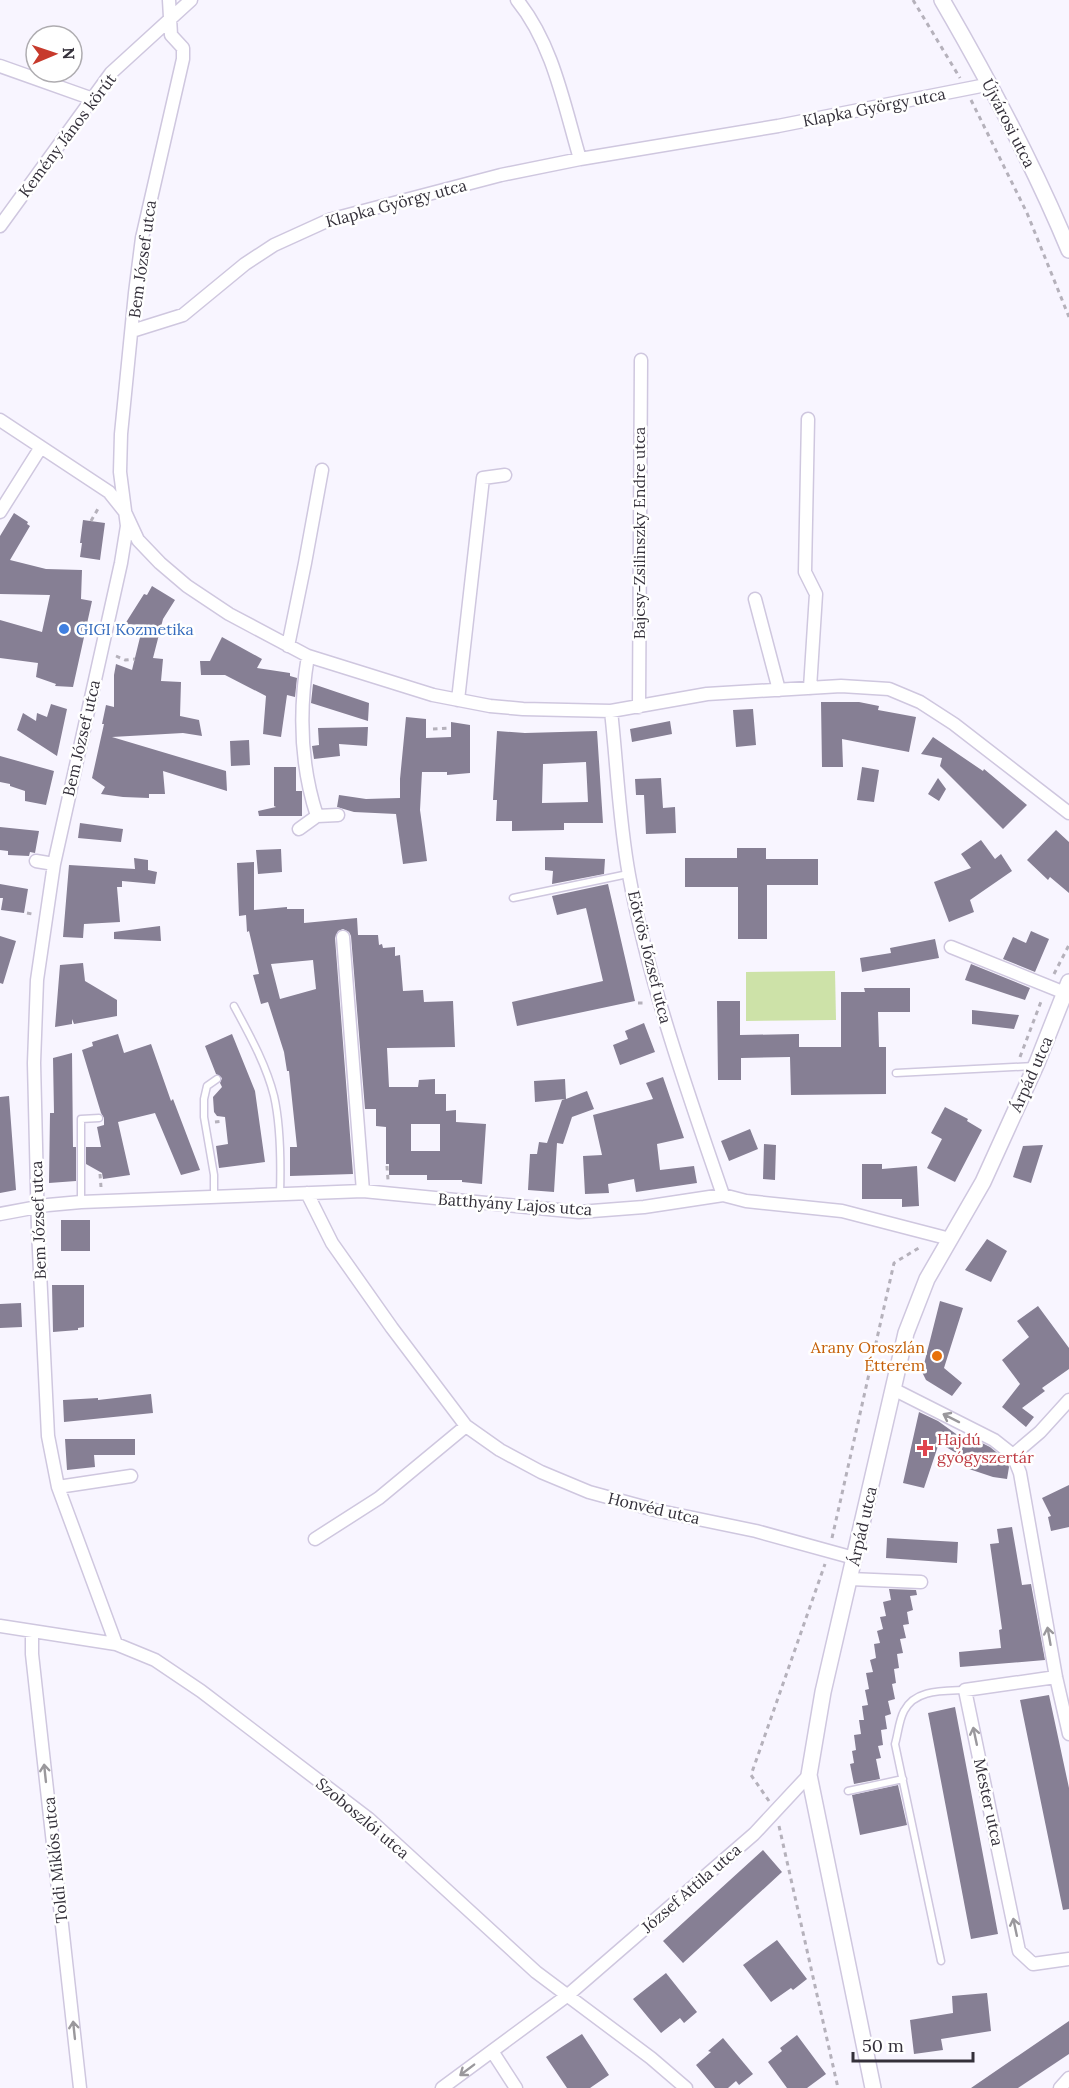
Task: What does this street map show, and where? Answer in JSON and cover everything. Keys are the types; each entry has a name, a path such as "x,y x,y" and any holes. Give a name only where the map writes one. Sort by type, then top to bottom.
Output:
{"street":[{"name":"Bem József utca","path":"116,1644 58,1487 48,1436 34,1096 35,1010 37,980 54,864 121,563 127,526 120,472 127,363 142,238 183,59 183,48 171,35 168,19 169,0"},
{"name":"Kemény János körút","path":"0,226 111,74 191,0"},
{"path":"517,0 531,17 546,48 580,159"},
{"name":"Újvárosi utca","path":"942,0 991,84 1067,239"},
{"path":"0,66 93,99"},
{"name":"Klapka György utca","path":"132,331 183,315 245,264 265,251 329,220 501,175 580,159 778,126 991,84"},
{"name":"Bajcsy-Zsilinszky Endre utca","path":"639,706 640,360"},
{"path":"808,419 805,573 816,594 810,688"},
{"path":"0,420 102,486 125,512 138,540 187,586 229,614 308,656 433,695 523,710 611,711 707,694 841,686 889,689 920,702 954,724 1069,813"},
{"path":"0,512 41,447"},
{"path":"288,646 322,470"},
{"path":"459,700 483,478 505,475"},
{"path":"0,517 4,518 0,524"},
{"path":"755,599 779,690"},
{"path":"308,656 302,694 301,734 312,800 317,816"},
{"name":"Eötvös József utca","path":"611,711 629,874 664,1017 723,1196"},
{"path":"299,830 317,816 338,815"},
{"path":"36,861 54,864"},
{"path":"344,937 363,1191"},
{"name":"Árpád utca","path":"873,2088 809,1775 823,1692 906,1334 927,1278 983,1182 1067,988 951,947"},
{"name":"Batthyány Lajos utca","path":"0,1214 38,1206 81,1202 363,1191 579,1212 633,1208 723,1196 746,1201 842,1210 950,1239"},
{"name":"Honvéd utca","path":"307,1193 332,1243 392,1328 466,1426 500,1450 541,1472 589,1492 656,1510 756,1531 854,1558"},
{"path":"893,1389 994,1440 1013,1455 1020,1473 1056,1677 1069,1734"},
{"path":"1013,1455 1069,1400"},
{"path":"315,1539 379,1498 466,1426"},
{"path":"58,1487 131,1476"},
{"path":"850,1579 921,1582"},
{"name":"Szoboszlói utca","path":"0,1626 116,1644 155,1660 201,1691 369,1819 536,1972 651,2058 686,2088"},
{"name":"Toldi Miklós utca","path":"32,1631 32,1654 80,2088"},
{"path":"965,1690 1056,1677"},
{"name":"Mester utca","path":"965,1690 1020,1951 1033,1964 1069,1959"},
{"name":"József Attila utca","path":"442,2088 568,1995 753,1834 809,1775"},
{"path":"492,2051 516,2088"},
{"path":"1060,2088 1069,2078"}],"lane":[{"path":"513,898 629,874"},
{"path":"234,1006 254,1044 274,1096 281,1160 280,1194"},
{"path":"896,1073 1035,1066"},
{"path":"214,1197 214,1175 204,1117 204,1099 207,1086 217,1079"},
{"path":"81,1202 81,1119 99,1118"},
{"path":"941,1961 896,1744 903,1712 914,1698 930,1693 965,1690"},
{"path":"848,1791 903,1779"}],"path":[{"path":"913,0 966,88 1026,213 1069,317"},
{"path":"91,521 99,507"},
{"path":"116,656 125,660 135,659"},
{"path":"433,729 450,728"},
{"path":"27,913 32,914"}],"green space":[{"path":"835,971 836,1020 746,1021 746,972"}],"building":[{"path":"14,513 28,522 30,526 10,560 46,569 82,570 81,599 92,601 73,687 55,686 56,684 36,677 38,663 0,658 0,620 42,632 50,595 0,594 0,536"},
{"path":"83,520 105,523 100,560 80,557"},
{"path":"152,586 175,600 163,619 153,658 163,659 161,681 181,682 180,716 199,720 202,736 183,733 112,737 226,771 227,791 163,771 165,794 149,794 149,798 123,797 101,794 105,787 92,778 106,705 114,707 116,664 132,670 143,625 125,624 144,594 147,595"},
{"path":"222,637 262,659 257,668 290,673 290,676 297,678 295,697 287,695 281,737 263,734 266,696 225,675 201,675 200,661 210,661"},
{"path":"313,684 369,703 368,721 311,703"},
{"path":"821,702 859,702 879,706 878,710 916,717 909,752 842,739 843,767 822,767"},
{"path":"51,704 67,709 57,756 17,730 23,713 36,721 37,713 47,717"},
{"path":"753,709 756,745 736,747 733,710"},
{"path":"406,717 426,719 426,738 451,737 451,722 470,725 470,773 447,775 447,772 422,772 420,810 427,861 403,864 396,814 354,812 337,807 339,795 366,799 400,798"},
{"path":"670,721 672,734 632,742 630,729"},
{"path":"368,727 367,746 339,744 340,756 314,759 312,746 319,745 318,728"},
{"path":"497,731 525,733 597,731 603,823 564,823 564,830 512,831 512,821 496,821 497,800 493,800","holes":["586,762 588,802 542,803 543,764"]},
{"path":"933,737 983,771 984,769 1027,805 1003,829 940,766 942,758 921,754"},
{"path":"249,740 250,765 231,766 230,741"},
{"path":"0,756 54,771 46,805 25,801 25,791 0,782"},
{"path":"274,767 296,767 296,791 302,791 302,816 259,816 258,811 276,807 274,806"},
{"path":"862,767 879,770 874,802 857,800"},
{"path":"661,778 663,808 675,807 676,833 646,834 644,795 636,795 635,779"},
{"path":"938,778 946,789 939,801 928,794"},
{"path":"80,823 123,829 121,842 78,838"},
{"path":"0,827 39,831 35,853 30,852 29,856 8,855 8,851 0,850"},
{"path":"1056,830 1069,842 1069,893 1050,877 1048,880 1027,860"},
{"path":"981,840 995,859 1001,854 1012,871 970,900 974,912 949,922 934,882 971,868 961,854"},
{"path":"737,848 766,848 766,859 818,859 818,885 767,885 767,939 738,939 738,887 685,887 685,858 737,858"},
{"path":"281,849 282,872 258,874 256,850"},
{"path":"545,857 605,859 604,874 552,884 553,871 545,870"},
{"path":"134,858 148,860 148,870 157,872 155,884 122,881 122,887 117,887 120,922 84,924 83,938 63,937 69,865 135,869"},
{"path":"254,862 254,910 287,907 287,909 304,909 304,923 357,918 358,935 378,935 379,945 382,944 383,948 395,947 395,956 400,955 403,991 423,990 424,1002 453,1001 455,1047 387,1048 389,1087 418,1087 419,1080 435,1079 435,1094 446,1094 446,1111 456,1110 456,1122 486,1124 482,1184 462,1182 462,1180 427,1180 427,1175 389,1175 389,1164 386,1164 386,1127 376,1126 376,1109 365,1109 351,936 343,929 338,931 335,938 353,1174 290,1176 290,1147 297,1147 289,1071 287,1071 284,1052 268,1002 261,1004 253,975 259,974 249,931 247,932 246,915 239,916 237,863","holes":["313,960 316,989 280,999 271,964","411,1124 440,1124 440,1151 411,1151"]},
{"path":"0,884 28,889 24,913 1,910 3,898 0,898"},
{"path":"608,884 635,1001 517,1026 512,1002 603,981 586,908 557,915 552,896"},
{"path":"160,926 161,941 114,939 114,932"},
{"path":"1031,931 1049,939 1035,972 1003,959 1013,937 1026,943"},
{"path":"0,936 16,941 3,984 0,983"},
{"path":"935,939 939,958 862,972 860,958 891,953 890,948"},
{"path":"83,963 85,981 117,1000 117,1016 74,1024 72,1019 72,1024 55,1027 60,965"},
{"path":"971,964 1030,988 1025,1000 965,980"},
{"path":"864,988 910,988 910,1012 878,1012 879,1047 886,1047 886,1094 791,1095 790,1057 741,1058 741,1080 718,1080 717,1001 740,1001 740,1035 799,1034 799,1047 841,1047 841,992 865,992"},
{"path":"972,1010 1019,1015 1014,1029 972,1024"},
{"path":"644,1023 655,1052 620,1065 613,1045 628,1039 625,1031"},
{"path":"118,1034 124,1053 151,1044 171,1101 173,1099 200,1170 181,1175 155,1113 118,1122 130,1175 103,1179 102,1173 86,1164 86,1147 101,1147 97,1127 104,1125 104,1118 82,1050 93,1046 92,1042"},
{"path":"232,1034 255,1091 265,1162 219,1168 216,1146 228,1144 225,1117 217,1116 214,1112 213,1097 222,1087 220,1083 222,1078 216,1074 205,1046"},
{"path":"72,1053 73,1147 76,1147 76,1181 49,1183 50,1113 54,1113 53,1058"},
{"path":"663,1077 684,1138 657,1144 660,1170 694,1166 697,1183 636,1192 634,1179 608,1184 609,1193 585,1194 583,1156 602,1155 593,1115 653,1099 646,1083"},
{"path":"565,1079 566,1099 587,1091 594,1109 572,1117 563,1144 557,1143 554,1192 528,1190 530,1154 537,1154 539,1142 547,1143 562,1100 565,1099 535,1102 534,1081"},
{"path":"9,1096 16,1190 0,1193 0,1097"},
{"path":"945,1107 968,1119 967,1121 982,1130 955,1182 927,1168 942,1139 931,1133"},
{"path":"750,1129 758,1149 729,1161 721,1141"},
{"path":"764,1144 776,1145 775,1180 763,1179"},
{"path":"1043,1145 1031,1183 1013,1177 1023,1146"},
{"path":"862,1164 882,1164 882,1169 917,1166 919,1206 902,1207 902,1199 862,1199"},
{"path":"61,1220 90,1220 90,1251 61,1251"},
{"path":"987,1239 1007,1251 991,1282 965,1270"},
{"path":"52,1285 84,1285 84,1327 78,1330 53,1332"},
{"path":"940,1301 963,1308 944,1368 962,1383 952,1396 926,1380 922,1372"},
{"path":"21,1303 22,1327 0,1328 0,1304"},
{"path":"1038,1306 1069,1348 1069,1369 1042,1388 1045,1391 1022,1408 1034,1417 1026,1427 1002,1407 1020,1384 1002,1360 1029,1337 1017,1321"},
{"path":"151,1394 153,1413 64,1422 63,1400 98,1398 98,1400"},
{"name":"Hajdú gyógyszertár","path":"919,1412 938,1421 970,1444 972,1438 990,1447 1006,1460 1009,1467 1007,1479 963,1467 965,1458 939,1443 924,1488 903,1483"},
{"path":"65,1439 135,1439 135,1455 94,1455 95,1467 67,1470"},
{"path":"1069,1485 1069,1527 1051,1531 1048,1517 1051,1516 1042,1498"},
{"path":"1012,1527 1022,1585 1031,1584 1045,1660 960,1667 959,1652 1001,1648 999,1630 1002,1629 990,1544 999,1543 997,1529"},
{"path":"887,1538 958,1542 957,1563 886,1558"},
{"path":"889,1589 916,1590 917,1595 910,1596 913,1610 907,1612 909,1624 903,1625 906,1638 900,1639 903,1653 897,1654 899,1668 894,1669 896,1683 892,1684 895,1699 888,1701 891,1714 885,1716 887,1729 881,1730 883,1745 878,1746 881,1758 876,1759 880,1779 854,1784 850,1764 854,1763 852,1751 856,1750 854,1735 861,1734 859,1720 864,1720 862,1706 868,1705 865,1690 869,1689 866,1673 873,1672 870,1660 876,1658 874,1644 880,1643 877,1631 883,1629 880,1617 886,1616 883,1602 891,1600"},
{"path":"1049,1695 1069,1788 1069,1909 1063,1910 1020,1700"},
{"path":"955,1707 998,1934 971,1939 928,1713"},
{"path":"898,1785 907,1825 860,1835 852,1795"},
{"path":"763,1850 782,1872 683,1963 663,1941"},
{"path":"777,1940 807,1979 771,2002 743,1965"},
{"path":"666,1973 697,2012 684,2023 680,2018 661,2033 633,1999"},
{"path":"987,1993 991,2031 941,2039 943,2050 914,2054 910,2020 953,2013 952,1996"},
{"path":"1069,2021 1069,2054 1018,2088 971,2088"},
{"path":"582,2034 609,2075 590,2088 567,2088 546,2057"},
{"path":"797,2035 826,2074 807,2088 787,2088 768,2062 782,2051 780,2048"},
{"path":"723,2038 753,2074 739,2085 736,2081 728,2088 715,2088 696,2065"}],"place":[{"name":"GIGI Kozmetika","path":"64,629"},
{"name":"Arany Oroszlán Étterem","path":"937,1356"},
{"name":"Hajdú gyógyszertár","path":"925,1448"}]}
